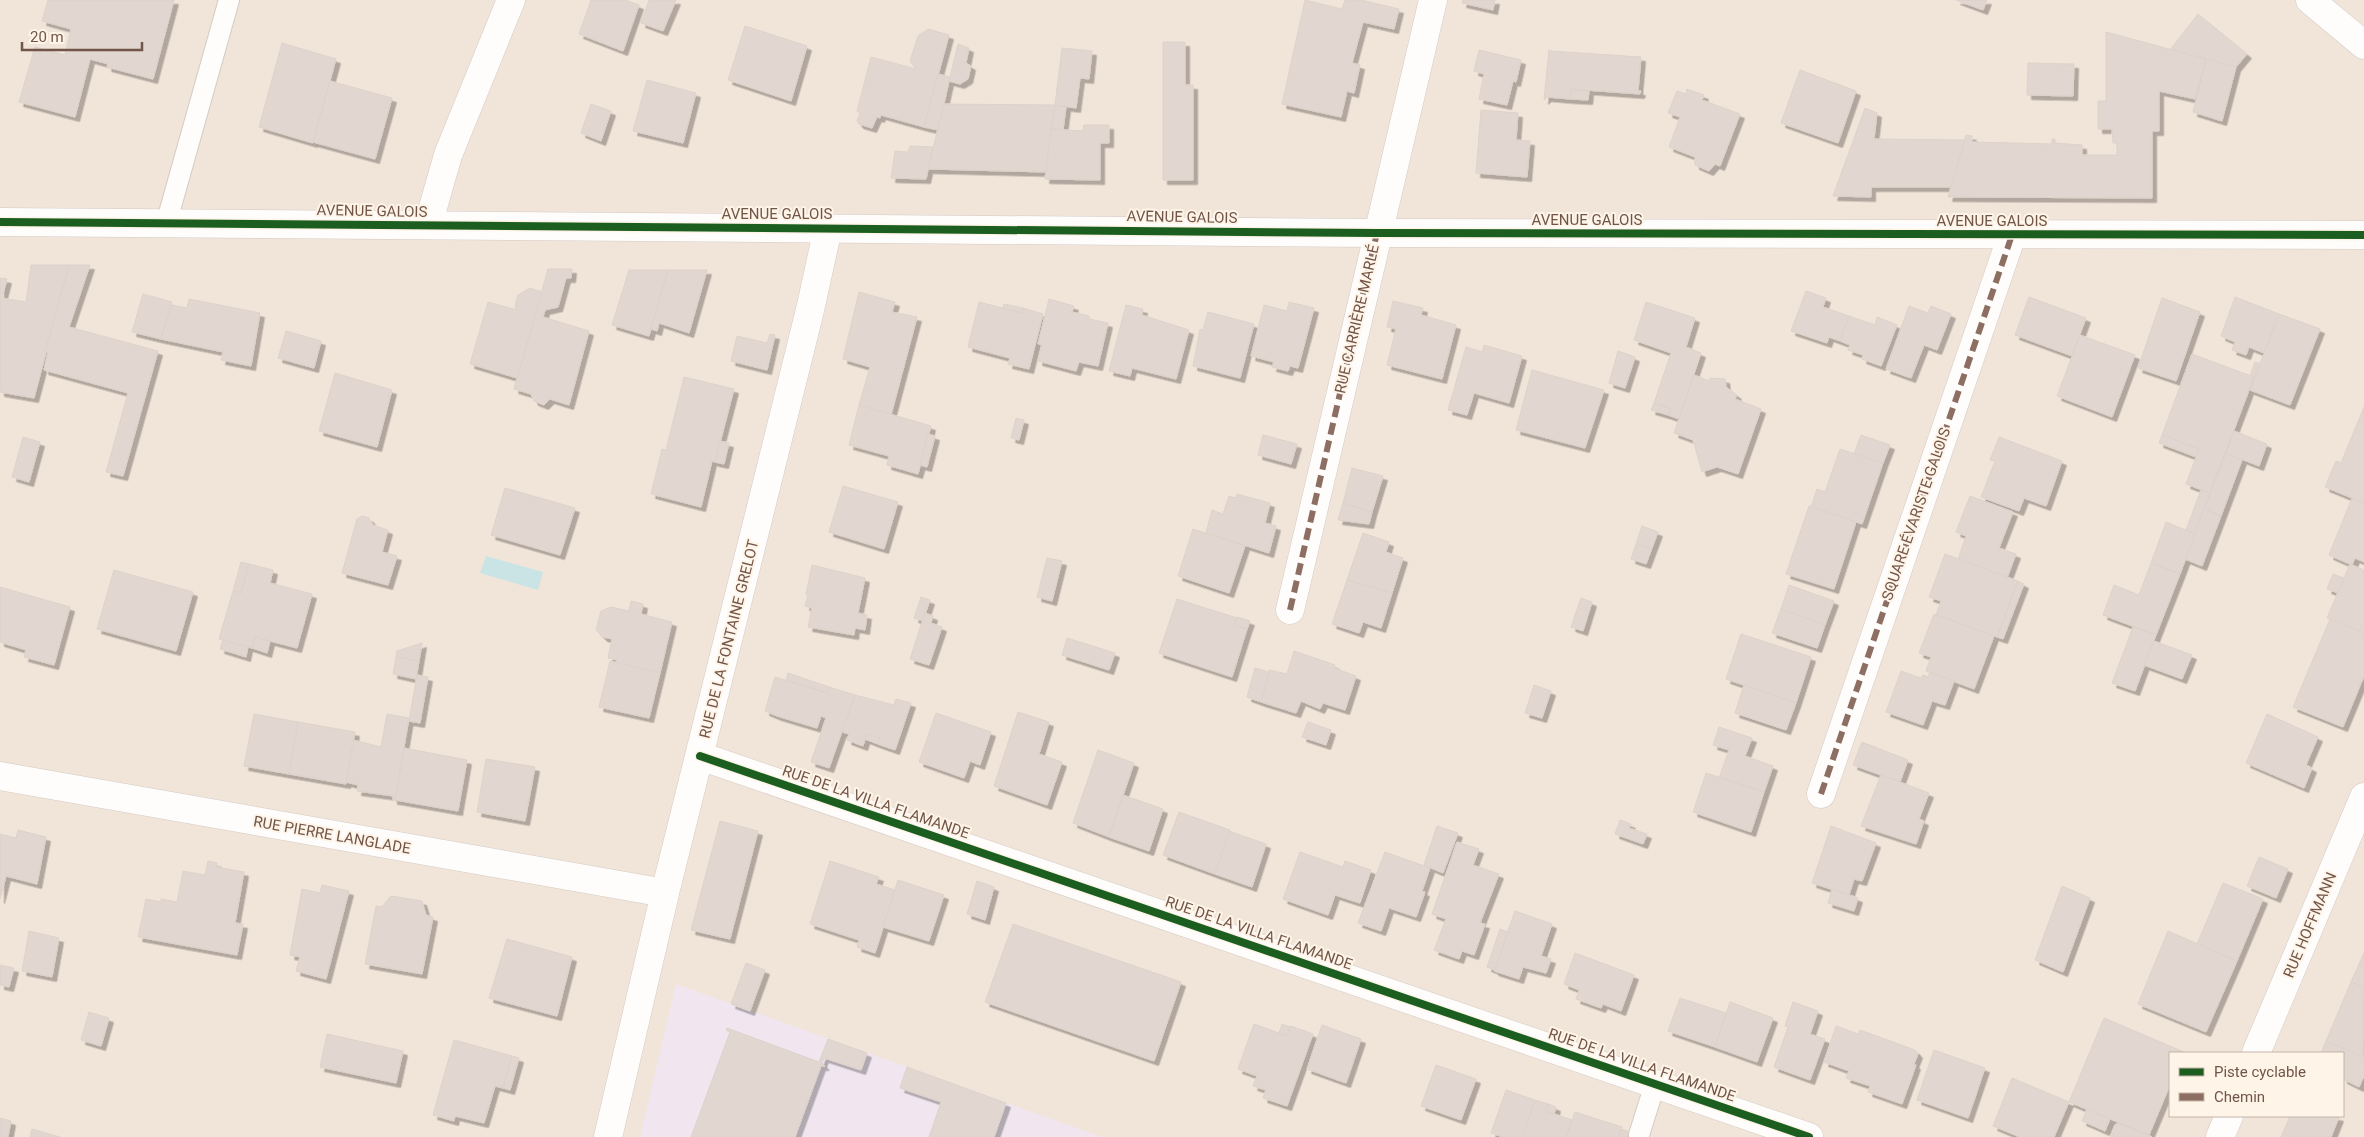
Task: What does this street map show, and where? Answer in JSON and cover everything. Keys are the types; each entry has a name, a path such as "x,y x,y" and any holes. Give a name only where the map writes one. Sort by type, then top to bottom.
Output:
{"street":[{"path":"428,225 448,155 510,0"},
{"name":"RUE CARRIÈRE MARLÉ","path":"1290,610 1433,0"},
{"path":"2310,0 2364,44"},
{"name":"AVENUE GALOIS","path":"0,222 1377,233 2364,235"},
{"name":"RUE DE LA FONTAINE GRELOT","path":"608,1137 665,893 828,228"},
{"name":"SQUARE ÉVARISTE GALOIS","path":"1821,794 2012,235"},
{"name":"RUE DE LA VILLA FLAMANDE","path":"700,756 1809,1137"},
{"name":"RUE PIERRE LANGLADE","path":"0,776 665,893"},
{"name":"RUE HOFFMANN","path":"2256,1052 2364,796"},
{"path":"2220,1137 2229,1117"}],"lane":[{"path":"166,224 229,0"},
{"path":"1639,1135 1655,1084"}],"shaded area":[{"path":"0,0 2364,0 2364,1137 0,1137"},
{"path":"676,984 907,1067 1102,1137 640,1137"}],"water":[{"path":"486,556 543,572 538,590 480,573"}],"building":[{"path":"48,0 174,0 153,79 107,67 108,64 90,59 75,117 19,102 35,47 65,55 71,29 42,21"},
{"path":"591,0 625,0 639,5 623,51 579,34"},
{"path":"649,0 676,0 663,31 641,23"},
{"path":"1305,0 1342,9 1345,0 1361,0 1399,9 1394,29 1363,22 1352,63 1360,65 1354,93 1347,91 1341,117 1282,104"},
{"path":"1463,0 1495,0 1493,10 1462,3"},
{"path":"1956,0 1987,0 1983,10"},
{"path":"2198,14 2247,54 2236,67 2170,50"},
{"path":"745,26 807,46 791,101 728,80"},
{"path":"928,29 949,35 924,127 881,115 880,118 877,117 872,128 859,124 857,121 860,113 857,111 871,57 916,69 910,61 918,36"},
{"path":"2106,32 2206,59 2195,99 2159,91 2159,131 2152,131 2152,198 1948,197 1966,135 1972,136 1972,142 2052,144 2052,139 2055,139 2055,143 2082,145 2082,155 2117,155 2117,143 2113,143 2112,129 2098,129 2098,101 2106,101"},
{"path":"1163,42 1185,42 1185,85 1193,85 1193,180 1163,180"},
{"path":"282,43 336,59 313,143 259,127"},
{"path":"958,44 969,48 966,63 971,66 968,79 960,84 949,81"},
{"path":"1062,48 1092,51 1089,79 1080,78 1076,108 1055,105"},
{"path":"1479,50 1521,60 1516,82 1513,81 1507,105 1479,99 1484,74 1474,71"},
{"path":"1549,50 1641,57 1638,91 1641,91 1640,94 1571,89 1570,99 1547,97 1544,100"},
{"path":"2206,59 2236,67 2222,121 2193,112"},
{"path":"2028,63 2074,64 2073,96 2027,95"},
{"path":"1800,70 1856,91 1838,143 1781,123"},
{"path":"938,74 950,77 938,130 924,127"},
{"path":"647,80 696,93 683,143 633,131"},
{"path":"330,81 392,98 375,159 313,142"},
{"path":"1571,89 1589,91 1588,100 1570,99"},
{"path":"1687,89 1704,95 1702,100 1740,114 1720,166 1715,164 1709,171 1695,165 1695,157 1669,147 1680,117 1668,113 1677,91 1686,94"},
{"path":"591,104 611,111 601,141 581,133"},
{"path":"944,104 1055,105 1046,172 928,169"},
{"path":"1055,105 1066,107 1063,130 1051,129"},
{"path":"1865,108 1877,113 1874,139 1965,140 1951,187 1871,187 1871,197 1833,196"},
{"path":"1481,110 1518,113 1516,140 1530,141 1527,177 1476,173"},
{"path":"1084,125 1109,125 1109,143 1100,143 1100,180 1045,179 1051,129 1083,131"},
{"path":"910,146 933,147 926,179 891,178 895,151 908,152"},
{"path":"31,265 69,265 34,398 0,392 0,278 7,279 2,298 26,302"},
{"path":"69,265 90,265 69,327 158,351 123,476 106,472 128,393 44,370 48,352 45,352"},
{"path":"548,269 572,269 571,278 566,278 558,307 545,310 543,317 589,331 569,405 550,399 544,405 534,401 531,394 514,389"},
{"path":"629,270 668,270 649,336 612,325"},
{"path":"668,270 707,270 689,333 659,323 657,331 651,329"},
{"path":"530,288 542,292 517,378 470,364 488,302 517,310 515,306 518,295"},
{"path":"1806,291 1826,298 1823,307 1849,316 1840,341 1829,337 1827,343 1791,331"},
{"path":"859,292 895,302 892,312 917,317 891,415 859,405 870,367 843,359"},
{"path":"143,294 172,302 161,339 132,332"},
{"path":"2029,297 2086,318 2072,356 2015,335"},
{"path":"2235,297 2279,314 2264,353 2249,347 2246,355 2232,350 2235,342 2221,336"},
{"path":"2162,298 2200,312 2176,381 2138,368"},
{"path":"189,299 260,313 251,366 221,360 223,352 161,339 171,305 187,308"},
{"path":"1049,299 1074,306 1072,312 1089,316 1089,319 1108,323 1098,366 1079,362 1076,371 1038,361 1042,345 1038,344"},
{"path":"1393,301 1423,308 1421,315 1456,325 1442,379 1387,365 1396,329 1387,327"},
{"path":"979,302 1022,313 1023,308 1043,314 1029,369 1008,364 1010,358 968,347"},
{"path":"1289,302 1314,308 1298,368 1290,366 1288,371 1272,367 1274,362 1251,356 1264,305 1287,311"},
{"path":"1646,302 1695,318 1686,347 1701,353 1679,419 1668,415 1671,409 1654,403 1671,353 1634,340"},
{"path":"1004,304 1023,308 1022,313 1003,308"},
{"path":"1126,305 1143,309 1142,315 1189,330 1176,379 1132,368 1130,376 1109,371"},
{"path":"1909,306 1928,313 1931,306 1951,314 1937,350 1924,345 1911,378 1886,369"},
{"path":"1208,312 1254,324 1240,378 1193,366 1200,329 1203,330"},
{"path":"2279,314 2320,329 2290,405 2250,390"},
{"path":"1849,316 1875,325 1877,317 1897,325 1881,366 1862,359 1863,355 1848,350 1850,345 1840,341"},
{"path":"286,331 321,341 314,368 278,358"},
{"path":"770,334 775,335 767,370 731,361 737,336 767,343"},
{"path":"2080,335 2135,355 2112,417 2057,396"},
{"path":"1484,345 1522,356 1509,403 1474,393 1467,415 1448,410 1466,347 1482,352"},
{"path":"1618,351 1635,357 1625,388 1609,383"},
{"path":"2192,354 2254,377 2210,493 2186,484 2199,449 2162,435"},
{"path":"2255,362 2260,364 2254,377 2250,376"},
{"path":"1532,370 1604,390 1585,448 1516,430"},
{"path":"335,373 392,390 377,447 319,431"},
{"path":"1694,375 1709,381 1710,378 1725,379 1726,387 1737,395 1735,399 1761,409 1738,474 1717,467 1702,472 1693,440 1674,433"},
{"path":"684,377 734,389 715,462 712,461 701,507 651,494 662,449 666,450"},
{"path":"1654,403 1671,409 1668,415 1651,410"},
{"path":"859,405 931,426 918,474 887,465 889,456 849,445"},
{"path":"2364,407 2364,503 2325,487 2336,461 2341,463"},
{"path":"1016,418 1024,420 1019,440 1011,438"},
{"path":"2234,431 2267,444 2259,466 2226,453"},
{"path":"928,434 935,436 927,467 920,465"},
{"path":"1263,435 1297,444 1291,464 1258,455"},
{"path":"1861,435 1890,445 1883,463 1854,454"},
{"path":"2162,435 2199,449 2196,457 2159,443"},
{"path":"23,437 40,442 29,482 12,477"},
{"path":"1999,437 2062,461 2046,506 2024,498 2019,511 1981,497 1995,461 1990,460"},
{"path":"720,441 729,443 724,464 715,462"},
{"path":"1840,449 1883,463 1862,524 1811,507 1817,489 1825,492"},
{"path":"2226,453 2242,460 2221,516 2204,509"},
{"path":"1352,468 1383,476 1372,512 1343,503"},
{"path":"843,486 898,502 884,549 829,532"},
{"path":"505,488 575,508 560,555 491,535"},
{"path":"2201,490 2210,493 2195,534 2186,530"},
{"path":"1237,494 1270,503 1265,523 1276,526 1269,553 1206,533 1212,510 1223,514 1229,496 1236,498"},
{"path":"1970,496 2013,512 1999,548 2016,554 2007,578 1958,559 1966,536 1956,532"},
{"path":"2352,498 2364,503 2364,562 2355,558 2352,565 2329,555"},
{"path":"1343,503 1372,512 1369,524 1338,520"},
{"path":"1809,506 1856,522 1834,589 1786,574"},
{"path":"2204,509 2221,516 2202,566 2185,559"},
{"path":"362,516 369,518 373,525 388,530 382,552 397,556 388,585 342,573 357,519"},
{"path":"2166,522 2195,534 2180,574 2151,563"},
{"path":"1642,526 1658,532 1652,548 1636,544"},
{"path":"1193,529 1245,546 1229,593 1178,576"},
{"path":"1363,533 1389,542 1386,552 1403,558 1392,593 1347,580"},
{"path":"1636,544 1652,548 1646,564 1631,559"},
{"path":"1945,554 2018,581 1997,637 1936,615 1941,601 1929,597"},
{"path":"1047,558 1062,561 1052,601 1037,597"},
{"path":"241,562 249,564 241,593 233,591"},
{"path":"2151,563 2180,574 2156,635 2103,615 2114,585 2139,595"},
{"path":"249,564 273,570 270,583 312,594 297,648 255,637 252,648 219,639 233,591 241,593"},
{"path":"2350,564 2364,570 2364,633 2327,618"},
{"path":"812,565 865,578 858,613 867,615 865,630 855,628 854,635 808,627 812,608 805,606"},
{"path":"114,570 193,592 176,651 97,629"},
{"path":"2333,574 2344,578 2338,593 2327,589"},
{"path":"1347,580 1392,593 1381,628 1363,622 1359,633 1332,624"},
{"path":"2018,581 2024,584 2003,639 1997,637"},
{"path":"1789,585 1834,601 1825,625 1781,609"},
{"path":"0,587 70,607 54,665 24,657 26,650 0,642"},
{"path":"921,597 930,600 923,621 914,618"},
{"path":"1581,598 1592,602 1583,631 1571,627"},
{"path":"1177,599 1237,618 1235,625 1247,629 1232,677 1159,653"},
{"path":"631,601 643,604 641,614 672,622 660,673 616,663 617,660 608,658 612,639 603,637 596,630 601,611 611,607 629,611"},
{"path":"1781,609 1825,625 1817,648 1772,633"},
{"path":"925,613 933,616 931,623 942,627 929,665 910,659"},
{"path":"1934,614 1994,636 1974,689 1926,671 1931,657 1919,653"},
{"path":"1237,617 1250,621 1247,629 1235,625"},
{"path":"2330,619 2364,633 2364,676 2343,727 2293,707"},
{"path":"2133,627 2156,635 2135,691 2112,683"},
{"path":"1741,634 1811,657 1796,703 1726,679"},
{"path":"255,637 270,641 267,653 252,648"},
{"path":"1067,638 1115,653 1109,670 1062,655"},
{"path":"223,640 248,647 246,657 220,649"},
{"path":"2154,641 2192,655 2182,679 2144,665"},
{"path":"422,643 419,661 396,657 397,651"},
{"path":"1294,651 1335,665 1334,668 1356,676 1345,710 1323,703 1320,709 1301,701 1296,713 1261,702 1269,670 1287,674"},
{"path":"396,657 419,661 416,679 393,674"},
{"path":"610,661 660,673 649,718 599,707"},
{"path":"1255,668 1269,672 1261,702 1247,697"},
{"path":"1901,671 1921,678 1923,675 1928,677 1930,672 1954,681 1945,705 1932,701 1923,725 1886,712"},
{"path":"788,673 829,687 827,693 786,680"},
{"path":"417,675 428,677 420,723 409,721"},
{"path":"775,677 827,693 829,687 855,695 829,768 811,762 826,718 821,716 817,728 765,711"},
{"path":"1534,685 1551,691 1542,718 1525,713"},
{"path":"1744,685 1796,703 1786,730 1735,713"},
{"path":"855,695 894,705 896,699 911,703 895,750 878,744 880,738 867,734 863,746 847,740 849,734 842,732"},
{"path":"1018,712 1049,722 1039,754 1062,762 1047,805 994,786"},
{"path":"936,713 991,732 980,765 970,761 964,778 919,762"},
{"path":"254,714 298,722 289,774 244,766"},
{"path":"387,714 409,718 395,800 393,800 393,796 357,791 358,785 346,782 353,740 381,747"},
{"path":"2267,714 2318,737 2306,765 2312,768 2304,788 2246,763"},
{"path":"298,722 355,732 346,784 289,774"},
{"path":"1308,722 1331,730 1326,745 1302,737"},
{"path":"1719,727 1752,738 1745,756 1773,766 1764,792 1719,778 1729,750 1713,745"},
{"path":"867,734 880,738 878,744 865,739"},
{"path":"1862,742 1908,760 1900,782 1853,765"},
{"path":"404,748 467,760 458,811 395,800"},
{"path":"1098,750 1134,763 1109,837 1073,823"},
{"path":"486,759 535,767 525,821 477,812"},
{"path":"1706,773 1764,792 1751,832 1693,812"},
{"path":"1881,775 1929,793 1919,819 1924,821 1916,844 1861,826"},
{"path":"1123,795 1163,809 1149,851 1109,837"},
{"path":"1179,812 1230,830 1215,874 1163,855"},
{"path":"1620,820 1631,824 1629,828 1647,834 1643,844 1615,834"},
{"path":"720,821 758,831 730,939 691,930"},
{"path":"1437,826 1458,833 1443,873 1424,865"},
{"path":"1831,826 1876,843 1862,881 1854,879 1849,895 1812,883"},
{"path":"18,830 46,837 37,884 6,876 0,899 0,834 16,838"},
{"path":"1229,831 1266,844 1252,887 1215,874"},
{"path":"1457,842 1479,849 1473,865 1499,874 1480,923 1485,924 1474,955 1462,951 1459,959 1434,950 1446,919 1432,914"},
{"path":"1300,852 1343,867 1345,861 1371,870 1360,903 1335,895 1328,915 1283,899"},
{"path":"1385,852 1430,868 1422,891 1425,892 1416,917 1389,908 1381,931 1358,923"},
{"path":"2259,857 2288,869 2276,898 2247,886"},
{"path":"208,861 217,863 216,867 244,872 235,923 243,924 237,955 138,937 146,899 161,902 161,899 177,902 183,871 205,875"},
{"path":"830,861 879,877 876,884 895,890 875,953 857,947 859,940 810,924"},
{"path":"898,880 944,895 929,941 883,927"},
{"path":"977,881 994,887 985,920 967,914"},
{"path":"2223,883 2263,899 2237,961 2197,944"},
{"path":"322,885 349,891 326,979 296,971 300,957 290,955 302,889 320,893"},
{"path":"2062,886 2090,898 2063,972 2035,960"},
{"path":"1832,889 1858,898 1854,911 1828,903"},
{"path":"391,896 422,901 426,915 433,917 422,974 365,964 376,906 382,907"},
{"path":"1515,911 1552,924 1541,956 1551,959 1546,973 1523,967 1519,979 1494,971"},
{"path":"1013,924 1181,982 1154,1061 985,1002"},
{"path":"1500,929 1508,932 1495,970 1487,967"},
{"path":"29,931 59,938 52,977 22,971"},
{"path":"2168,931 2237,961 2206,1032 2138,1004"},
{"path":"507,939 572,957 557,1016 489,998"},
{"path":"1575,953 1634,975 1621,1011 1603,1004 1601,1008 1576,999 1579,990 1564,984"},
{"path":"2364,953 2364,987 2351,982"},
{"path":"746,963 765,970 750,1011 731,1004"},
{"path":"0,965 14,968 9,987 0,985"},
{"path":"2351,982 2364,987 2363,1057 2326,1041"},
{"path":"1680,998 1726,1013 1715,1047 1668,1031"},
{"path":"1730,1002 1773,1018 1757,1062 1715,1047"},
{"path":"1793,1002 1818,1011 1810,1034 1825,1039 1810,1080 1774,1067 1788,1027 1785,1026"},
{"path":"89,1012 109,1018 101,1046 81,1040"},
{"path":"2104,1018 2184,1052 2169,1052 2169,1087 2149,1135 2069,1102"},
{"path":"1254,1024 1287,1036 1291,1026 1313,1034 1287,1106 1263,1098 1266,1090 1253,1086 1257,1076 1238,1069"},
{"path":"1282,1024 1290,1027 1287,1036 1279,1033"},
{"path":"1322,1025 1361,1039 1346,1083 1307,1069"},
{"path":"1836,1026 1858,1034 1860,1030 1915,1050 1918,1054 1914,1064 1916,1065 1902,1104 1868,1092 1870,1086 1846,1078 1849,1071 1824,1062"},
{"path":"727,1028 819,1062 828,1039 867,1053 861,1070 824,1058 822,1063 825,1066 821,1066 795,1137 691,1137 730,1032 726,1030"},
{"path":"327,1034 403,1051 396,1083 320,1067"},
{"path":"454,1040 512,1056 503,1088 495,1086 484,1123 455,1116 454,1121 433,1115"},
{"path":"2326,1041 2364,1057 2364,1076 2359,1087 2344,1080 2344,1052 2321,1052"},
{"path":"1934,1050 1985,1068 1968,1118 1917,1100"},
{"path":"512,1056 519,1058 510,1090 503,1088"},
{"path":"1436,1065 1476,1079 1461,1120 1421,1106"},
{"path":"907,1067 1006,1103 994,1137 929,1137 941,1102 900,1088"},
{"path":"2012,1078 2069,1102 2054,1137 2020,1137 1993,1126"},
{"path":"1506,1090 1535,1100 1523,1137 1503,1137 1491,1133"},
{"path":"1535,1100 1548,1104 1546,1111 1572,1120 1566,1137 1523,1137"},
{"path":"1548,1104 1556,1107 1554,1114 1546,1111"},
{"path":"2087,1109 2110,1119 2105,1131 2082,1121"},
{"path":"1575,1112 1622,1127 1619,1137 1566,1137"},
{"path":"2290,1117 2339,1117 2331,1137 2281,1137"},
{"path":"0,1118 11,1121 8,1137 0,1137"},
{"path":"2117,1123 2149,1135 2152,1137 2111,1137"},
{"path":"32,1129 60,1137 30,1137"},
{"path":"1621,1129 1646,1137 1619,1137"}],"marked path":[{"path":"1290,610 1377,233"},
{"path":"1821,794 2012,235"}],"cycle path":[{"path":"0,222 1377,233 2364,235"},
{"path":"700,756 1809,1137"}]}
